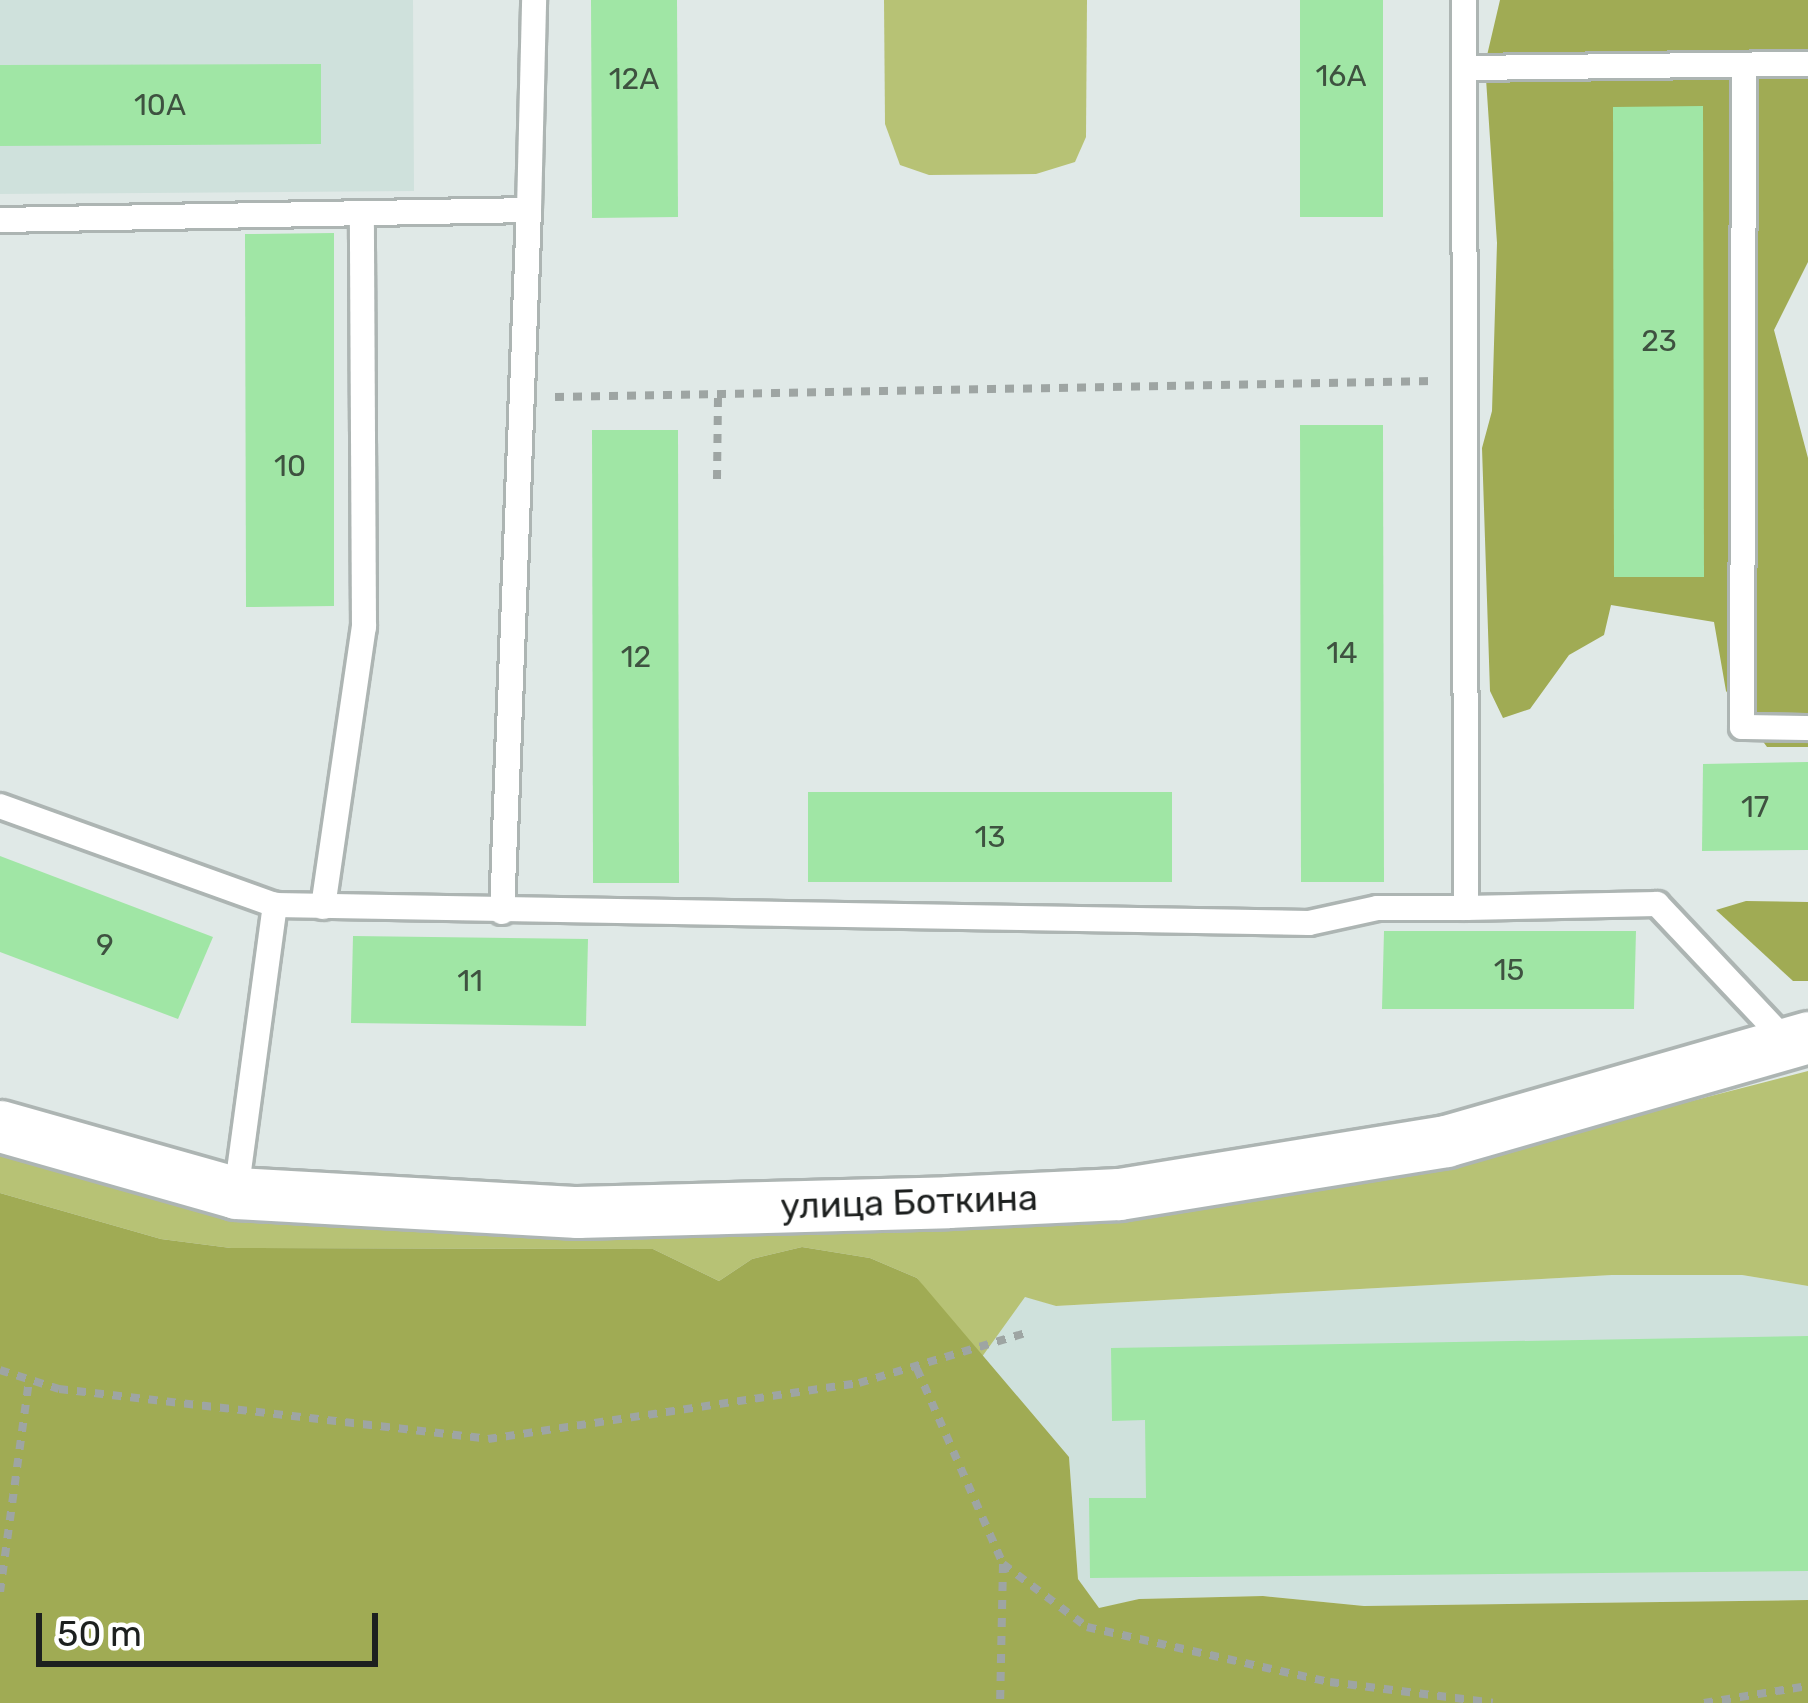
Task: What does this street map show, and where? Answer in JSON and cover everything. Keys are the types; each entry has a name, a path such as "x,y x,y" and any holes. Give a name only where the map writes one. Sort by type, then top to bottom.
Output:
{"street":[{"name":"улица Боткина","path":"0,1126 236,1193 577,1212 1118,1194 1446,1141 1799,1040"}],"lane":[{"path":"502,912 524,398 534,0"},
{"path":"1464,0 1466,908"},
{"path":"1744,64 1742,727 1808,728"},
{"path":"1466,68 1808,64"},
{"path":"0,220 529,210"},
{"path":"323,907 364,627 362,214"},
{"path":"0,806 275,905 1309,923 1377,908 1658,904 1799,1040"},
{"path":"236,1193 275,905"}],"path":[{"path":"524,398 1466,380"},
{"path":"717,479 718,393"},
{"path":"0,1370 28,1379 488,1439 917,1369 1026,1333"},
{"path":"917,1369 1004,1564 1000,1703"},
{"path":"0,1592 28,1379"},
{"path":"1004,1564 1087,1627 1330,1682 1492,1703"},
{"path":"1704,1703 1808,1686"}],"shaded area":[{"path":"0,0 413,0 414,191 0,194"},
{"path":"1612,1275 1742,1275 1808,1286 1808,1600 1364,1606 1263,1596 1139,1599 1099,1609 1078,1579 1069,1457 979,1361 1024,1296 1056,1306"}],"green space":[{"path":"884,0 1087,0 1086,137 1075,162 1036,174 929,175 900,165 885,124"},
{"path":"1500,0 1808,0 1808,262 1774,330 1808,458 1808,747 1767,747 1726,691 1714,622 1611,605 1604,635 1569,655 1530,709 1503,718 1490,691 1482,448 1492,411 1497,243 1485,64"},
{"path":"1746,901 1808,902 1808,981 1793,981 1716,910"},
{"path":"1808,1071 1808,1286 1742,1275 1612,1275 1056,1306 1025,1297 979,1361 917,1278 870,1258 802,1247 752,1259 719,1281 653,1249 231,1248 161,1239 0,1193 0,1148 137,1193 234,1213 1450,1163"},
{"path":"0,1193 161,1239 231,1248 653,1249 719,1281 752,1259 802,1247 870,1258 917,1278 1069,1457 1078,1579 1099,1608 1139,1599 1263,1596 1364,1606 1808,1600 1808,1703 0,1703"}],"building":[{"path":"591,0 677,0 678,217 592,218"},
{"path":"1300,0 1383,0 1383,217 1300,217"},
{"path":"321,64 321,144 0,146 0,65"},
{"path":"1703,106 1704,577 1614,577 1613,107"},
{"path":"334,233 334,606 246,607 245,234"},
{"path":"1300,425 1383,425 1384,882 1301,882"},
{"path":"592,430 678,430 679,883 593,883"},
{"path":"1808,762 1808,850 1702,851 1703,764"},
{"path":"808,792 1172,792 1172,882 808,882"},
{"path":"0,856 213,937 178,1019 0,952"},
{"path":"1384,931 1636,931 1634,1009 1382,1009"},
{"path":"353,936 588,939 586,1026 351,1023"},
{"path":"1808,1336 1808,1571 1090,1578 1089,1498 1146,1498 1145,1420 1112,1421 1111,1348"}]}
